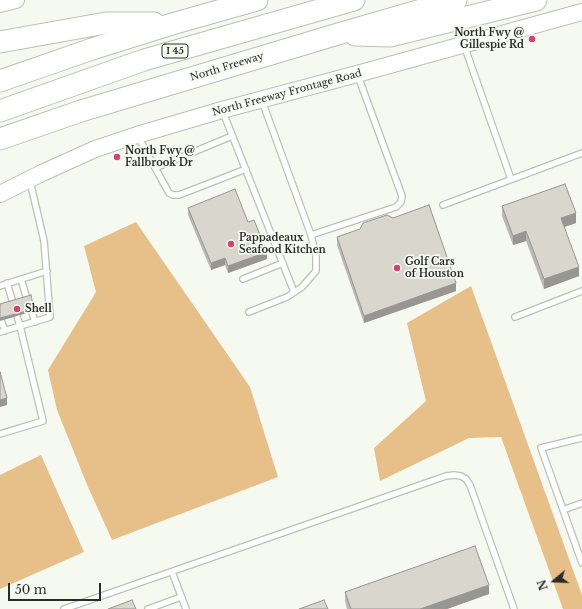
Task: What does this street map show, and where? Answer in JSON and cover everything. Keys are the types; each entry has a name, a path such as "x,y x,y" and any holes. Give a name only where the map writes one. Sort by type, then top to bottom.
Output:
{"highway":[{"path":"0,81 92,49 257,0"},
{"name":"I 45","path":"0,111 144,60 354,0"},
{"name":"North Freeway","path":"0,140 81,111 456,0"},
{"path":"338,34 390,36 536,0"},
{"path":"0,42 106,23 172,24"}],"main road":[{"path":"0,4 16,0"},
{"name":"North Freeway Frontage Road","path":"0,194 95,149 137,135 222,110 582,12"}],"lane":[{"path":"464,45 511,179"},
{"path":"311,235 396,207 401,202 402,196 357,74"},
{"path":"249,312 294,292 302,287 316,271 316,256 311,235 262,99"},
{"path":"222,110 294,292"},
{"path":"137,135 168,193 173,195 179,195 246,169"},
{"path":"155,168 232,136"},
{"path":"443,204 582,153"},
{"path":"1,320 2,332 50,317 44,241 30,179"},
{"path":"243,278 283,263"},
{"path":"0,286 46,271"},
{"path":"21,279 27,299"},
{"path":"7,283 13,303"},
{"path":"515,317 582,291"},
{"path":"32,312 34,322"},
{"path":"0,434 42,421 17,316"},
{"path":"582,438 541,448 582,563"},
{"path":"64,609 438,479 454,475 461,476 466,479 470,485 514,609"},
{"path":"563,510 582,503"},
{"path":"172,572 186,609"},
{"path":"148,609 181,597"}],"shaded area":[{"path":"136,222 250,387 278,477 112,540 88,487 57,410 48,370 96,292 84,246"},
{"path":"471,286 582,595 582,609 563,609 501,437 469,438 380,481 374,448 426,401 407,323"},
{"path":"41,455 84,552 0,589 0,475"}],"building":[{"path":"565,184 576,213 561,218 579,267 544,279 526,231 513,236 502,206"},
{"name":"Pappadeaux Seafood Kitchen","path":"235,189 248,222 254,220 267,252 228,266 225,258 211,263 188,208"},
{"name":"Golf Cars of Houston","path":"429,205 456,283 364,316 337,237 360,229 363,223 387,215 393,218"},
{"name":"Shell","path":"31,295 34,309 0,318 0,304"},
{"path":"0,372 7,398 0,400"},
{"path":"475,546 489,585 420,609 351,609 345,592"},
{"path":"132,600 136,609 108,609"},
{"path":"324,600 328,609 299,609"}],"place":[{"name":"North Fwy @ Gillespie Rd","path":"532,39"},
{"name":"North Fwy @ Fallbrook Dr","path":"117,157"},
{"name":"Pappadeaux Seafood Kitchen","path":"231,244"},
{"name":"Golf Cars of Houston","path":"397,268"},
{"name":"Shell","path":"17,309"}]}
